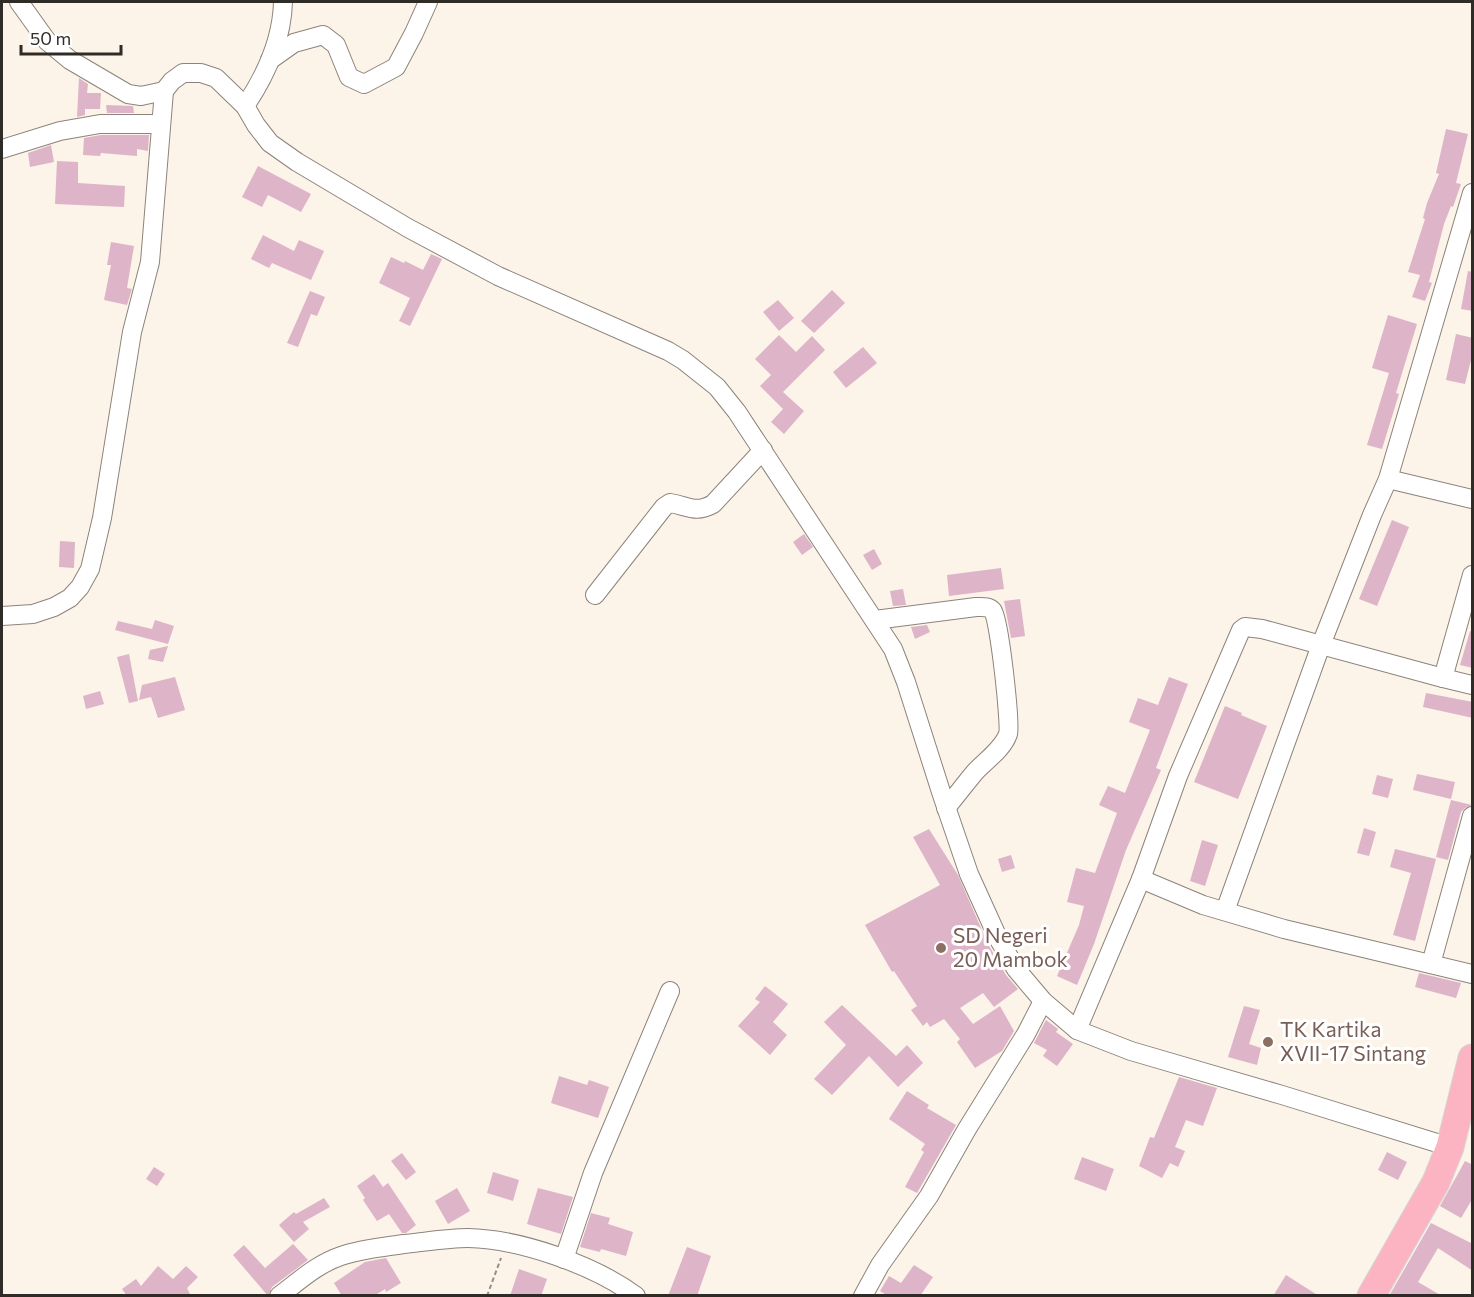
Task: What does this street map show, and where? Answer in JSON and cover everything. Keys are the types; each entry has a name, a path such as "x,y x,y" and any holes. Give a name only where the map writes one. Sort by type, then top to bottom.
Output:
{"highway":[{"path":"1371,1296 1436,1182 1450,1147 1470,1075"}],"street":[{"path":"19,2 47,41 70,60 128,94 141,96 164,91"},
{"path":"245,106 263,80 277,41 283,2"},
{"path":"270,60 294,43 323,35 336,45 349,77 364,84 396,67 428,2"},
{"path":"2,616 33,614 54,608 70,598 80,587 90,569 102,518 132,332 150,261 164,91 183,73 201,73 216,78 245,106 270,143 297,162 408,228 498,276 589,315 683,360 717,387 763,450 897,657 969,874 998,938 1016,969 1043,1001 1077,1030 1107,1043 1172,1065 1282,1095 1450,1147"},
{"path":"2,149 60,131 100,124 161,124"},
{"path":"1225,911 1321,645 1388,479 1473,193"},
{"path":"595,595 664,507 670,503 702,510 712,504 763,450"},
{"path":"1388,479 1473,499"},
{"path":"1443,678 1473,575"},
{"path":"875,620 976,607 987,607 995,614 1009,732 1000,746 946,808"},
{"path":"1077,1030 1141,879 1178,776 1241,630 1251,627 1262,629 1473,685"},
{"path":"1431,964 1473,816"},
{"path":"1141,879 1225,911 1284,929 1473,974"},
{"path":"564,1259 593,1173 670,991"},
{"path":"863,1296 880,1265 929,1196 967,1129 1026,1034 1043,1001"},
{"path":"279,1296 315,1268 341,1256 355,1252 465,1238 508,1242 564,1259 602,1274 636,1296"}],"path":[{"path":"487,1296 508,1242"}],"building":[{"path":"79,78 88,84 87,93 101,93 100,109 85,109 85,115 77,117"},
{"path":"106,105 133,106 134,113 107,113"},
{"path":"1446,129 1468,134 1456,183 1461,184 1444,224 1429,282 1432,283 1425,301 1412,297 1420,275 1408,272 1425,219 1423,218 1427,203 1439,174 1436,173"},
{"path":"101,135 149,135 148,151 137,149 137,156 101,153 100,156 83,155 84,138"},
{"path":"51,145 54,162 30,167 28,153"},
{"path":"57,161 78,162 78,183 125,186 124,207 55,204"},
{"path":"258,166 311,194 301,212 268,195 262,207 242,197"},
{"path":"263,235 294,251 299,240 324,251 311,280 272,263 269,268 251,259"},
{"path":"111,242 134,246 127,288 132,289 127,305 104,300 111,265 107,265"},
{"path":"431,254 442,259 410,326 399,321 410,298 379,283 391,257 423,270"},
{"path":"1468,271 1473,272 1473,311 1461,309"},
{"path":"832,290 845,303 814,333 801,321"},
{"path":"310,291 325,297 317,316 311,314 298,347 287,343"},
{"path":"778,300 794,318 779,331 763,312"},
{"path":"1388,315 1417,324 1382,449 1367,445 1389,373 1372,368"},
{"path":"1456,334 1473,338 1473,352 1465,384 1446,380"},
{"path":"779,335 796,352 812,336 825,350 783,392 804,411 784,434 771,422 783,409 760,386 771,375 755,359"},
{"path":"863,347 877,363 846,388 833,372"},
{"path":"1392,520 1409,527 1377,606 1359,599"},
{"path":"804,534 813,547 802,555 793,542"},
{"path":"60,541 75,542 74,568 59,567"},
{"path":"874,549 882,564 872,570 863,555"},
{"path":"1001,568 1004,589 949,596 947,575"},
{"path":"903,589 906,605 893,606 890,591"},
{"path":"1020,599 1025,636 1011,638 1004,601"},
{"path":"155,620 174,626 168,644 115,630 118,621 152,629"},
{"path":"927,625 930,632 915,639 911,627"},
{"path":"1470,631 1473,632 1473,668 1460,665"},
{"path":"168,646 163,662 148,659 150,650"},
{"path":"129,654 138,701 129,703 117,657"},
{"path":"175,677 185,710 158,718 151,697 139,700 142,685"},
{"path":"1169,677 1188,684 1156,768 1161,770 1126,850 1094,944 1077,985 1057,976 1079,925 1084,906 1067,902 1076,868 1095,873 1117,813 1099,805 1108,786 1125,793 1150,730 1129,722 1138,698 1158,705"},
{"path":"100,691 104,704 86,709 83,696"},
{"path":"1426,693 1473,702 1473,718 1423,707"},
{"path":"1225,706 1267,726 1238,799 1194,782"},
{"path":"1417,774 1455,782 1451,799 1413,790"},
{"path":"1377,775 1393,779 1388,798 1372,794"},
{"path":"1451,800 1472,805 1461,812 1448,860 1436,857"},
{"path":"1364,828 1376,832 1369,856 1357,853"},
{"name":"SD Negeri 20 Mambok","path":"929,829 958,875 988,944 1006,975 1018,989 994,1007 983,993 960,1008 973,1024 1000,1006 1014,1031 1002,1051 975,1068 957,1042 960,1039 944,1019 930,1027 927,1022 923,1026 911,1010 917,1006 894,971 892,972 865,925 940,885 913,837"},
{"path":"1202,840 1218,845 1205,886 1190,881"},
{"path":"1395,849 1436,859 1415,941 1393,935 1411,873 1390,867"},
{"path":"1011,855 1015,868 1002,872 998,859"},
{"path":"1419,973 1461,983 1456,998 1415,987"},
{"path":"765,986 788,1004 773,1022 787,1035 770,1055 738,1026 760,1002 755,999"},
{"path":"842,1005 896,1056 907,1045 923,1063 898,1087 869,1056 832,1095 814,1079 846,1045 824,1022"},
{"path":"1244,1006 1260,1010 1249,1044 1261,1048 1257,1065 1228,1057"},
{"path":"1046,1020 1058,1029 1056,1032 1073,1044 1057,1066 1043,1056 1047,1050 1034,1043"},
{"path":"559,1076 587,1085 589,1080 609,1087 598,1118 551,1103"},
{"path":"1179,1077 1217,1088 1203,1126 1186,1120 1175,1147 1185,1151 1178,1167 1170,1163 1162,1178 1139,1166 1150,1137 1154,1138"},
{"path":"907,1091 929,1105 927,1108 956,1125 917,1193 905,1187 924,1152 921,1150 925,1144 889,1119"},
{"path":"1387,1152 1407,1162 1398,1180 1378,1170"},
{"path":"402,1153 416,1172 406,1180 391,1161"},
{"path":"1082,1157 1114,1169 1106,1191 1074,1179"},
{"path":"1465,1161 1473,1165 1473,1198 1461,1218 1440,1206"},
{"path":"154,1167 165,1174 157,1186 146,1179"},
{"path":"493,1172 519,1180 513,1201 487,1193"},
{"path":"374,1174 383,1187 388,1183 416,1225 406,1233 402,1233 389,1214 377,1221 363,1200 365,1198 357,1186"},
{"path":"457,1188 470,1211 448,1224 435,1201"},
{"path":"538,1188 573,1197 561,1234 527,1224"},
{"path":"324,1198 330,1207 303,1222 309,1229 294,1242 279,1225 294,1212 296,1214"},
{"path":"591,1213 610,1218 608,1224 633,1232 626,1256 601,1249 600,1252 580,1247"},
{"path":"1431,1223 1473,1244 1473,1271 1438,1248 1418,1282 1442,1296 1389,1296"},
{"path":"293,1244 308,1260 272,1287 268,1296 233,1255 244,1245 265,1268"},
{"path":"687,1247 711,1256 697,1296 668,1296"},
{"path":"386,1258 401,1283 374,1296 342,1296 334,1283 365,1262"},
{"path":"914,1265 933,1277 920,1296 888,1296 880,1291 889,1276 901,1283"},
{"path":"158,1266 173,1279 186,1266 198,1277 187,1288 191,1296 127,1296 122,1289 136,1279 141,1286"},
{"path":"519,1269 547,1279 541,1296 510,1296"},
{"path":"1286,1275 1319,1296 1273,1296"}],"place":[{"name":"SD Negeri 20 Mambok","path":"941,948"},
{"name":"TK Kartika XVII-17 Sintang","path":"1268,1042"}]}
